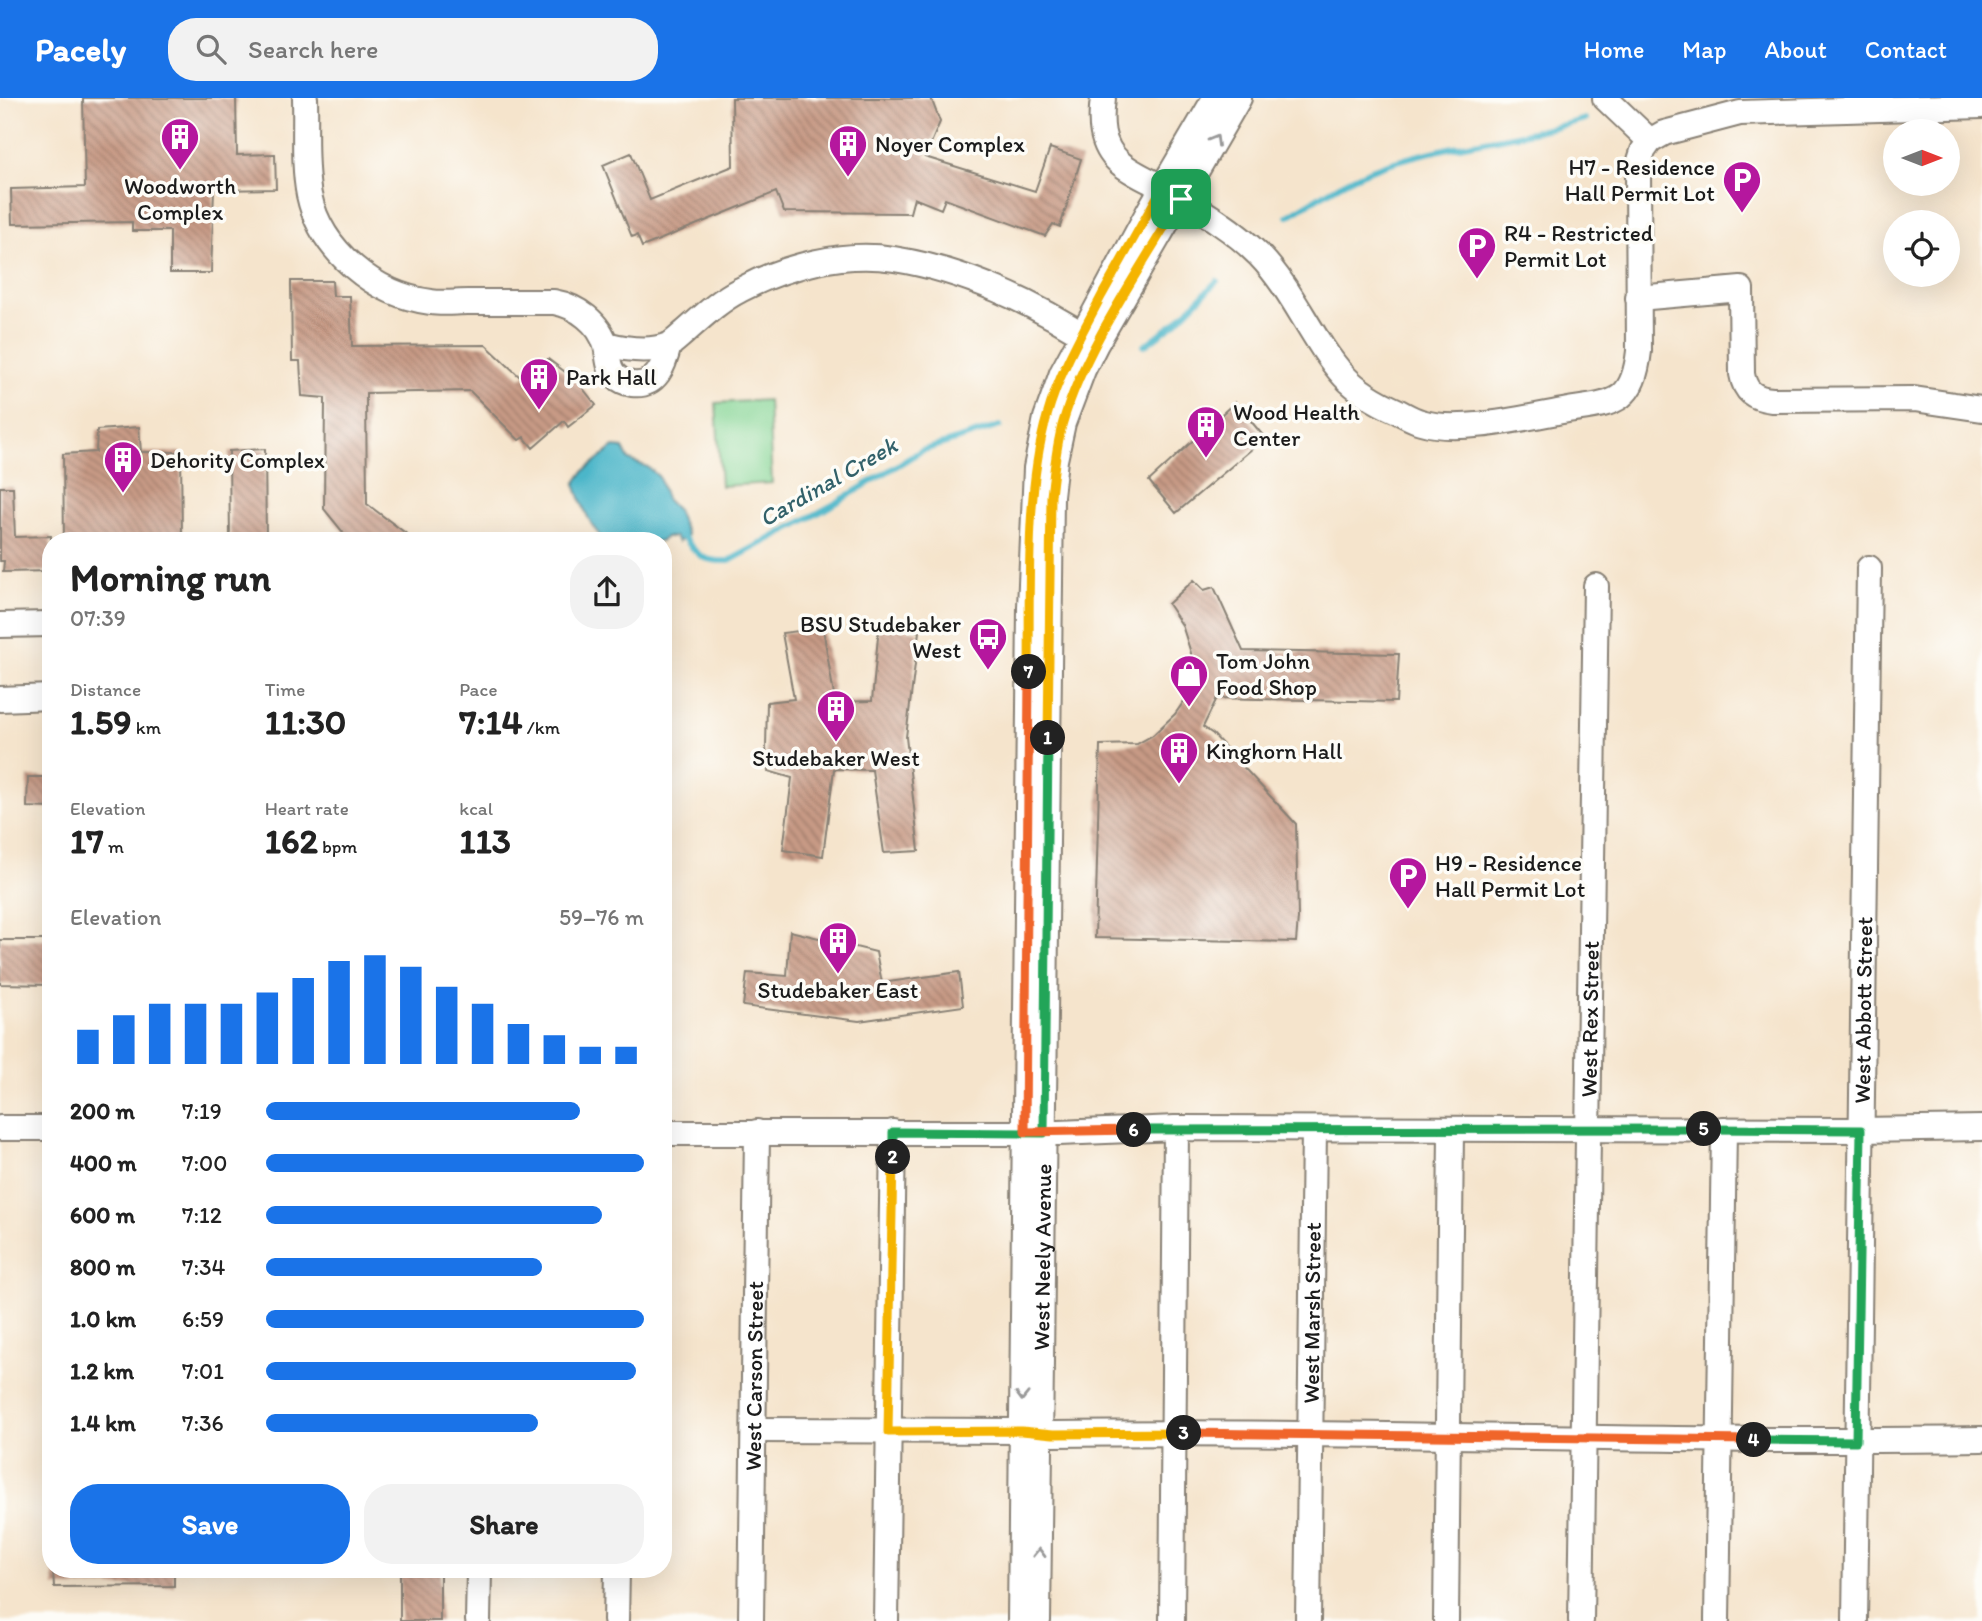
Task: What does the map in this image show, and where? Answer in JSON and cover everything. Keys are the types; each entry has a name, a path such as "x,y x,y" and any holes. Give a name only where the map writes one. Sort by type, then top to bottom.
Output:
{"street":[{"path":"305,98 307,173 313,209 333,245 364,275 389,290 431,302 554,302 568,305 595,325 606,344 610,367 617,377 627,383 642,384 660,372 669,345"},
{"path":"1103,98 1101,121 1105,142 1118,161 1236,233 1283,283 1345,377 1383,405 1422,423 1443,426 1501,421 1602,405 1623,395 1634,380 1637,367 1638,167 1643,151 1650,141 1664,133 1741,113 1982,106"},
{"name":"West Neely Avenue","path":"1172,194 1215,98"},
{"name":"West Neely Avenue","path":"1038,1621 1031,1432 1034,1133 1030,607 1035,480 1046,418 1062,373 1088,339 1172,194 1239,98"},
{"path":"1605,98 1650,141"},
{"path":"606,344 645,350 669,345 737,292 768,276 825,261 863,258 893,258 991,287 1088,339"},
{"path":"1638,298 1741,289 1742,374 1744,385 1754,397 1772,400 1914,399 1982,410"},
{"name":"West Abbott Street","path":"1855,1621 1869,568"},
{"name":"West Rex Street","path":"1581,1621 1595,586"},
{"path":"0,625 42,625"},
{"path":"0,699 42,697"},
{"path":"0,1128 42,1128"},
{"path":"1172,1621 1176,1128"},
{"path":"672,1132 1034,1133 1176,1128 1982,1128"},
{"name":"West Marsh Street","path":"1308,1621 1314,1129"},
{"path":"1717,1621 1724,1129"},
{"path":"1446,1621 1451,1130"},
{"name":"West Carson Street","path":"751,1621 757,1132"},
{"path":"886,1621 893,1132"},
{"path":"754,1430 1720,1440 1982,1440"},
{"name":"West Neely Avenue","path":"1020,1621 1031,1432"},
{"path":"478,1621 479,1578"},
{"path":"616,1621 617,1578"}],"green space":[{"path":"768,400 772,483 721,486 716,403"}],"water":[{"path":"614,447 623,448 629,460 648,467 659,477 666,499 677,510 687,535 678,542 672,537 672,532 598,532 575,484 584,471"}],"building":[{"name":"Woodworth Complex","path":"83,98 236,98 237,155 275,154 276,189 214,190 211,273 170,273 170,231 132,231 132,222 12,224 11,189 85,187"},
{"name":"Noyer Complex","path":"732,98 931,98 940,122 925,157 1035,191 1050,148 1081,159 1060,227 1053,224 1045,236 945,199 941,209 914,198 910,213 784,212 776,192 642,247 637,235 632,237 603,165 631,153 650,200 733,166"},
{"name":"Park Hall","path":"291,281 332,281 333,296 350,296 352,346 486,345 521,378 548,359 577,381 596,405 568,427 564,421 533,448 524,437 519,440 470,391 366,393 367,504 404,532 343,532 324,509 325,398 302,396 300,361 292,361"},
{"name":"Wood Health Center","path":"1235,402 1265,438 1176,513 1149,481"},
{"path":"139,427 141,452 181,452 182,532 64,532 63,454 96,452 97,430"},
{"path":"265,449 266,532 230,532 229,451"},
{"path":"0,487 13,487 15,537 42,536 42,571 3,572 4,561 0,561"},
{"name":"Kinghorn Hall","path":"1194,580 1204,590 1214,587 1243,651 1399,654 1396,702 1217,698 1203,727 1213,734 1296,824 1296,942 1095,938 1100,745 1137,744 1153,735 1175,714 1189,694 1193,674 1191,653 1182,625 1168,604"},
{"name":"Studebaker West","path":"879,626 919,631 906,737 919,851 884,853 872,770 834,769 823,856 783,850 792,778 768,771 766,748 767,702 794,699 782,633 823,628 835,702 872,701"},
{"path":"28,777 42,777 42,808 27,807"},
{"name":"Studebaker East","path":"790,931 876,952 882,983 959,972 963,1006 859,1021 743,1006 747,973 787,976"},
{"path":"0,940 42,940 42,985 0,984"},
{"path":"53,1578 174,1578 174,1586 54,1587"},
{"path":"400,1578 440,1578 440,1621 400,1621"}],"waterway":[{"name":"Cardinal Creek","path":"1288,216 1345,182 1382,166 1432,152 1535,132 1585,119"},
{"name":"Cardinal Creek","path":"1144,346 1175,323 1217,281"},
{"name":"Cardinal Creek","path":"684,538 703,557 729,561 831,506 921,451 1000,426"}],"place":[{"name":"Woodworth Complex","path":"180,171"},
{"name":"Noyer Complex","path":"848,178"},
{"name":"H7 - Residence Hall Permit Lot","path":"1742,214"},
{"name":"R4 - Restricted Permit Lot","path":"1477,280"},
{"name":"Park Hall","path":"539,411"},
{"name":"Wood Health Center","path":"1206,459"},
{"name":"Dehority Complex","path":"123,494"},
{"name":"BSU Studebaker West","path":"988,671"},
{"name":"Tom John Food Shop","path":"1189,708"},
{"name":"Studebaker West","path":"836,743"},
{"name":"Kinghorn Hall","path":"1179,785"},
{"name":"H9 - Residence Hall Permit Lot","path":"1408,910"},
{"name":"Studebaker East","path":"838,975"}],"route":[{"path":"1181,199 1083,370 1063,423 1055,460 1051,496 1044,1133 893,1132 888,1432 1022,1431 1053,1434 1310,1434 1856,1441 1861,1130 1176,1128 1059,1133 1044,1133 1025,1132 1030,607 1036,468 1046,418 1062,373 1081,334 1162,188 1181,199"}]}
